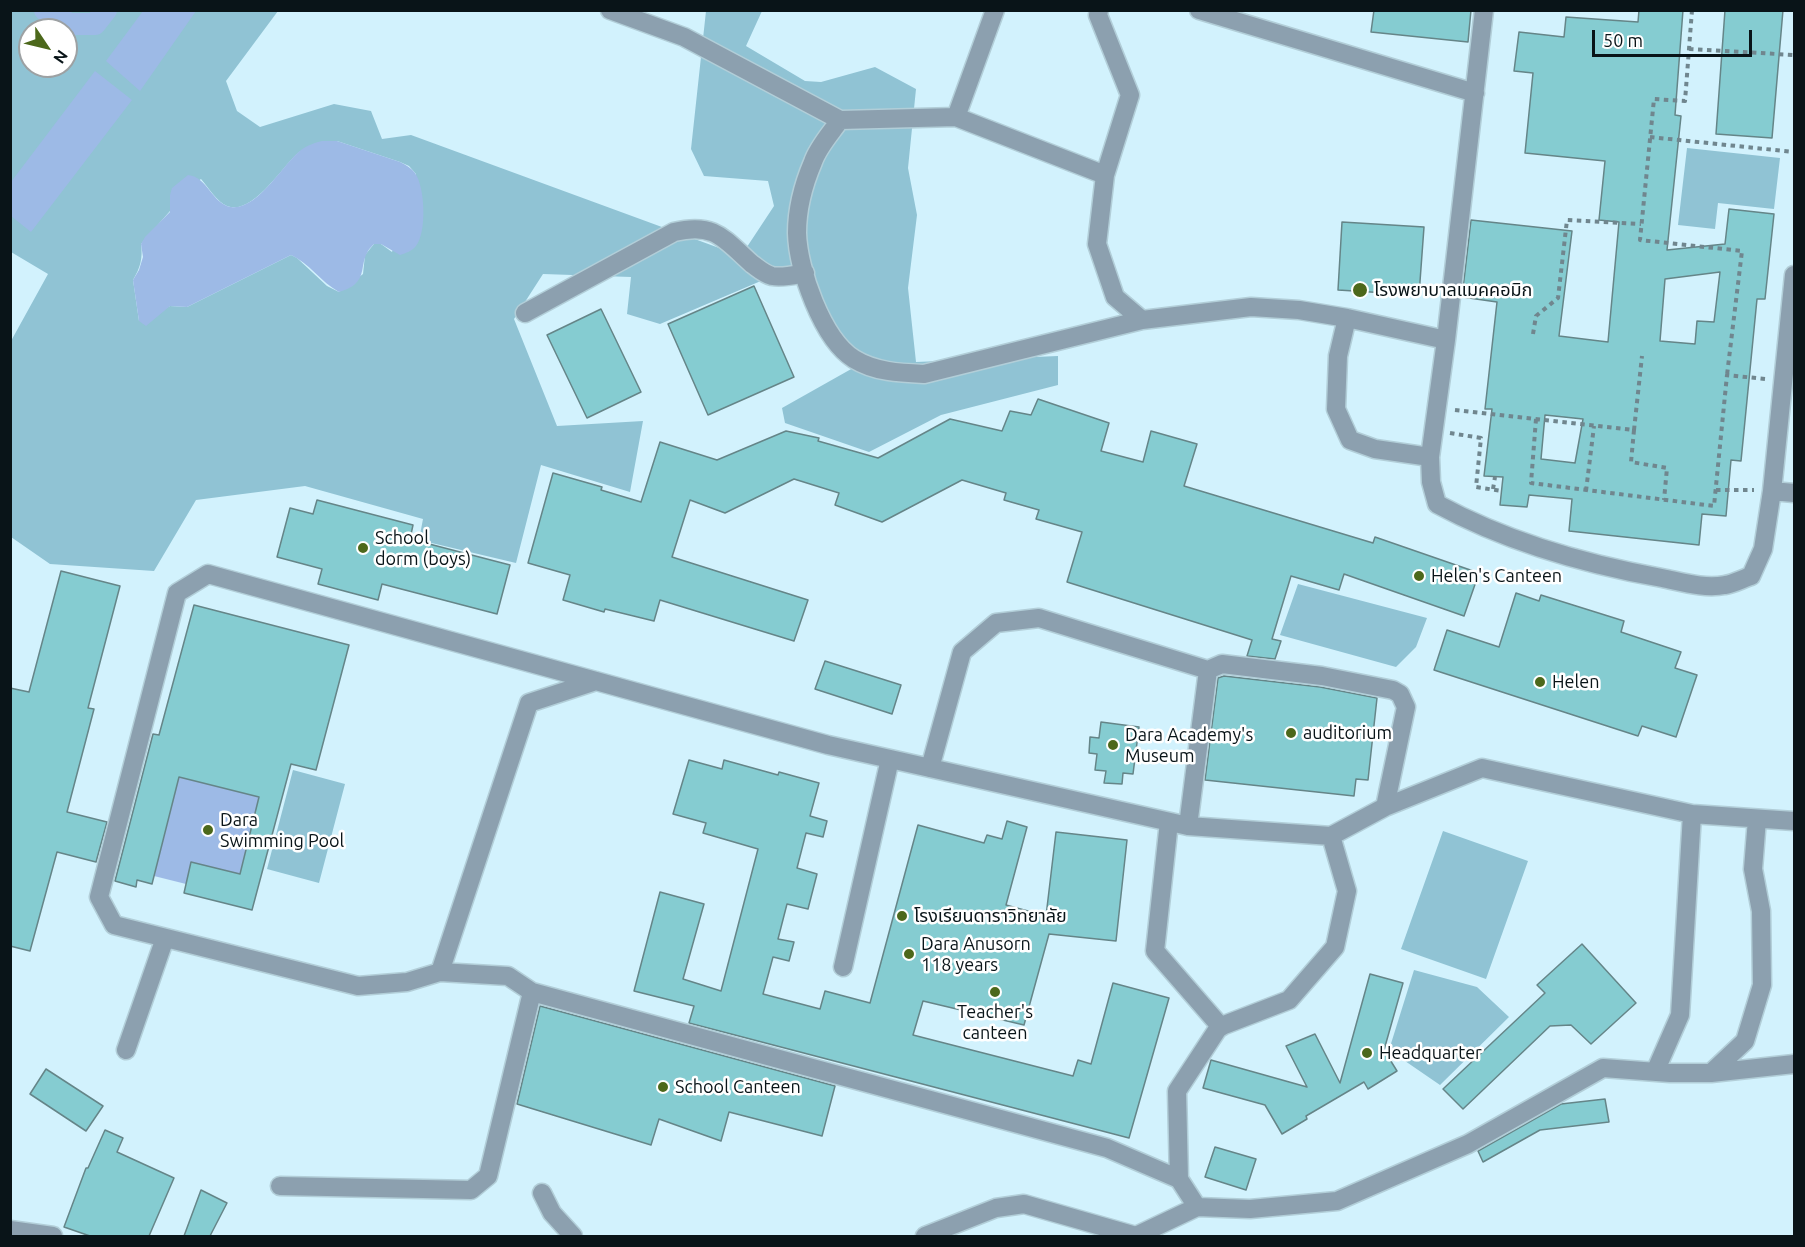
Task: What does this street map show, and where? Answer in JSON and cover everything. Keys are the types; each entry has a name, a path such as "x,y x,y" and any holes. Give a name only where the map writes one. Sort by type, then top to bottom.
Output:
{"street":[{"path":"610,10 684,37 840,120 956,117 1106,175"},
{"path":"956,117 995,10"},
{"path":"1099,10 1098,15 1130,95 1106,175 1097,244 1115,297 1142,320"},
{"path":"1199,10 1231,15 1475,93"},
{"path":"1484,10 1446,340 1430,457 1431,482 1437,504 1471,522 1517,540 1610,569 1701,586 1725,585 1751,576 1763,549 1773,491 1794,275"},
{"path":"840,120 813,159 802,194 797,233 804,273 810,296 831,337 853,359 888,372 924,374 1142,320 1251,307 1299,310 1347,318 1446,340"},
{"path":"525,313 674,232 687,229 709,230 728,242 770,276 781,277 804,273"},
{"path":"1347,318 1338,356 1336,409 1350,440 1376,448 1430,457"},
{"path":"1773,491 1794,493"},
{"path":"1179,1179 1107,1148 532,992 508,976 440,972 407,982 358,986 114,926 99,897 177,593 208,574 828,745 1188,826 1331,836 1385,807 1482,768 1692,814 1794,821"},
{"path":"930,768 962,652 996,623 1039,618 1208,670 1222,664 1322,676 1393,690 1400,694 1406,707 1385,807"},
{"path":"1188,826 1208,670"},
{"path":"440,972 529,703 596,681"},
{"path":"843,967 890,759"},
{"path":"1655,1072 1680,1015 1692,814"},
{"path":"1711,1073 1745,1041 1762,985 1761,911 1753,869 1757,819"},
{"path":"1169,822 1155,951 1221,1027"},
{"path":"1197,1207 1179,1179 1177,1091 1221,1027 1290,999 1335,947 1347,891 1331,836"},
{"path":"126,1050 165,938"},
{"path":"280,1186 471,1190 488,1176 532,992"},
{"path":"925,1236 996,1208 1024,1204 1136,1236 1197,1207 1250,1209 1337,1201 1468,1144 1603,1068 1711,1073 1794,1064"},
{"path":"542,1193 552,1213 573,1236"},
{"path":"10,1230 53,1236"}],"path":[{"path":"1536,419 1531,483 1714,506 1742,251 1640,240 1654,99 1685,101 1692,10"},
{"path":"1689,49 1794,55"},
{"path":"1650,137 1794,152"},
{"path":"1533,334 1536,316 1558,298 1568,220 1641,224"},
{"path":"1642,356 1631,462 1667,468 1664,500"},
{"path":"1727,375 1784,381"},
{"path":"1436,407 1634,430"},
{"path":"1586,491 1594,426"},
{"path":"1433,431 1481,438 1476,487 1502,491"},
{"path":"1493,489 1495,477"},
{"path":"1716,489 1773,491"}],"shaded area":[{"path":"11,11 278,11 226,81 237,111 260,127 334,104 371,111 382,139 411,135 741,256 774,206 768,181 704,176 691,149 706,11 762,11 746,46 805,81 821,82 875,67 916,89 908,168 917,215 908,288 916,362 1058,356 1058,385 941,415 869,452 785,423 782,408 853,368 796,266 660,324 627,314 631,277 543,274 514,319 557,426 643,421 630,492 541,465 516,563 419,540 423,519 305,486 196,500 154,571 50,564 11,537 11,341 48,274 11,252","holes":["337,141 409,166 416,174 392,252 381,244 374,244 365,255 363,274 339,292 327,286 291,255 187,307 170,306 139,321 133,280 140,263 141,244 170,211 171,201 201,179 223,204 237,207 256,198 298,153 311,147"]},
{"path":"143,11 196,11 140,91 106,61"},
{"path":"95,71 132,100 31,232 11,216 11,182"},
{"path":"322,141 337,141 400,162 415,173 423,199 423,220 420,239 414,248 400,255 381,244 374,244 368,251 356,283 339,292 291,255 187,307 170,306 146,326 139,321 133,280 143,257 141,244 170,212 172,188 188,175 200,180 225,205 241,206 260,194 301,150"},
{"path":"1687,148 1780,158 1774,209 1718,203 1715,229 1678,225"},
{"path":"1298,584 1427,618 1416,647 1396,667 1280,635"},
{"path":"293,770 345,784 319,883 267,869"},
{"name":"Dara Swimming Pool","path":"179,777 259,797 240,874 191,863 186,884 154,876"},
{"path":"1443,831 1528,861 1486,979 1401,949"},
{"path":"1414,970 1477,987 1509,1017 1440,1085 1389,1050"}],"building":[{"path":"1374,10 1471,10 1468,42 1371,32"},
{"path":"1639,10 1683,10 1675,115 1681,116 1667,250 1725,244 1729,209 1774,214 1765,299 1757,299 1741,461 1731,460 1726,516 1702,514 1699,545 1569,531 1572,499 1529,495 1527,507 1500,505 1503,477 1484,476 1492,409 1485,409 1497,302 1462,297 1471,220 1572,231 1559,336 1608,342 1619,222 1599,220 1605,161 1525,153 1533,73 1514,71 1519,32 1564,37 1566,17 1638,22","holes":["1720,272 1714,322 1697,321 1695,344 1660,341 1665,279","1545,415 1583,419 1575,463 1541,459"]},
{"path":"1725,10 1783,10 1772,138 1716,134"},
{"path":"1342,222 1424,227 1419,295 1338,290"},
{"path":"754,286 794,377 708,415 668,324"},
{"path":"601,309 641,392 587,418 547,335"},
{"path":"1038,399 1109,423 1101,451 1143,462 1151,431 1197,444 1184,486 1373,543 1375,537 1479,573 1464,616 1344,574 1339,590 1291,576 1272,639 1281,641 1275,659 1247,656 1252,640 1067,582 1082,532 1036,519 1039,510 1004,500 1006,493 962,480 882,522 835,505 839,493 794,479 725,513 690,500 672,557 808,600 794,641 660,600 654,621 605,609 604,612 563,600 570,575 528,563 553,473 602,487 601,490 641,502 660,442 717,460 786,431 819,438 818,441 878,458 950,419 1002,431 1010,411 1031,415"},
{"name":"School dorm (boys)","path":"317,500 413,525 410,539 510,565 497,614 382,584 378,600 318,584 322,569 277,557 290,508 313,514"},
{"path":"61,571 120,586 88,708 94,709 67,812 107,822 96,862 57,852 30,951 10,946 10,688 29,692"},
{"path":"1516,593 1539,601 1541,595 1624,621 1621,632 1681,652 1675,668 1697,675 1676,737 1642,726 1638,736 1434,670 1447,630 1499,647"},
{"path":"194,605 349,645 316,770 291,764 252,910 184,893 191,862 240,874 259,797 179,777 152,884 137,880 136,887 115,881 153,734 159,735"},
{"path":"825,661 901,685 892,714 815,689"},
{"name":"auditorium","path":"1224,676 1320,687 1377,698 1368,780 1356,779 1354,796 1205,780 1218,678"},
{"name":"Dara Academy's Museum","path":"1101,722 1139,727 1133,774 1123,773 1122,784 1104,783 1106,771 1095,770 1097,754 1089,753 1090,737 1099,738"},
{"path":"689,760 722,769 724,760 778,775 779,772 819,783 810,816 827,821 823,837 806,833 797,868 817,874 808,909 787,904 778,939 794,942 789,961 773,957 763,994 820,1009 825,991 870,1003 918,825 984,843 987,835 1002,839 1007,821 1027,827 1006,905 1046,916 1056,832 1127,840 1116,941 1049,934 1024,1025 923,1001 913,1035 1073,1076 1078,1060 1091,1064 1113,983 1169,998 1129,1138 689,1023 694,1006 634,991 660,892 704,904 683,979 721,991 758,849 703,833 706,823 673,814"},
{"path":"1582,944 1636,1003 1591,1044 1571,1025 1550,1026 1463,1109 1443,1089 1545,993 1537,985"},
{"name":"Headquarter","path":"1370,974 1403,983 1384,1050 1397,1071 1368,1089 1364,1082 1306,1116 1307,1119 1282,1134 1265,1105 1203,1088 1211,1060 1307,1087 1286,1046 1315,1034 1340,1083"},
{"name":"School Canteen","path":"540,1006 835,1086 822,1136 729,1112 721,1141 659,1119 651,1145 517,1104"},
{"path":"46,1069 103,1106 86,1131 30,1094"},
{"path":"1605,1099 1609,1122 1540,1130 1483,1162 1478,1151 1561,1104"},
{"path":"105,1130 123,1138 117,1152 174,1178 149,1236 90,1236 64,1227 86,1168"},
{"path":"1215,1147 1256,1159 1246,1190 1205,1177"},
{"path":"201,1190 227,1203 210,1236 184,1236"}],"waterway":[{"path":"45,10 70,24 95,24 106,10"}],"place":[{"name":"โรงพยาบาลแมคคอมิก","path":"1360,290"},
{"name":"School dorm (boys)","path":"363,548"},
{"name":"Helen's Canteen","path":"1419,576"},
{"name":"Helen","path":"1540,682"},
{"name":"auditorium","path":"1291,733"},
{"name":"Dara Academy's Museum","path":"1113,745"},
{"name":"Dara Swimming Pool","path":"208,830"},
{"name":"โรงเรียนดาราวิทยาลัย","path":"902,916"},
{"name":"Dara Anusorn 118 years","path":"909,954"},
{"name":"Teacher's canteen","path":"995,992"},
{"name":"Headquarter","path":"1367,1053"},
{"name":"School Canteen","path":"663,1087"}]}
